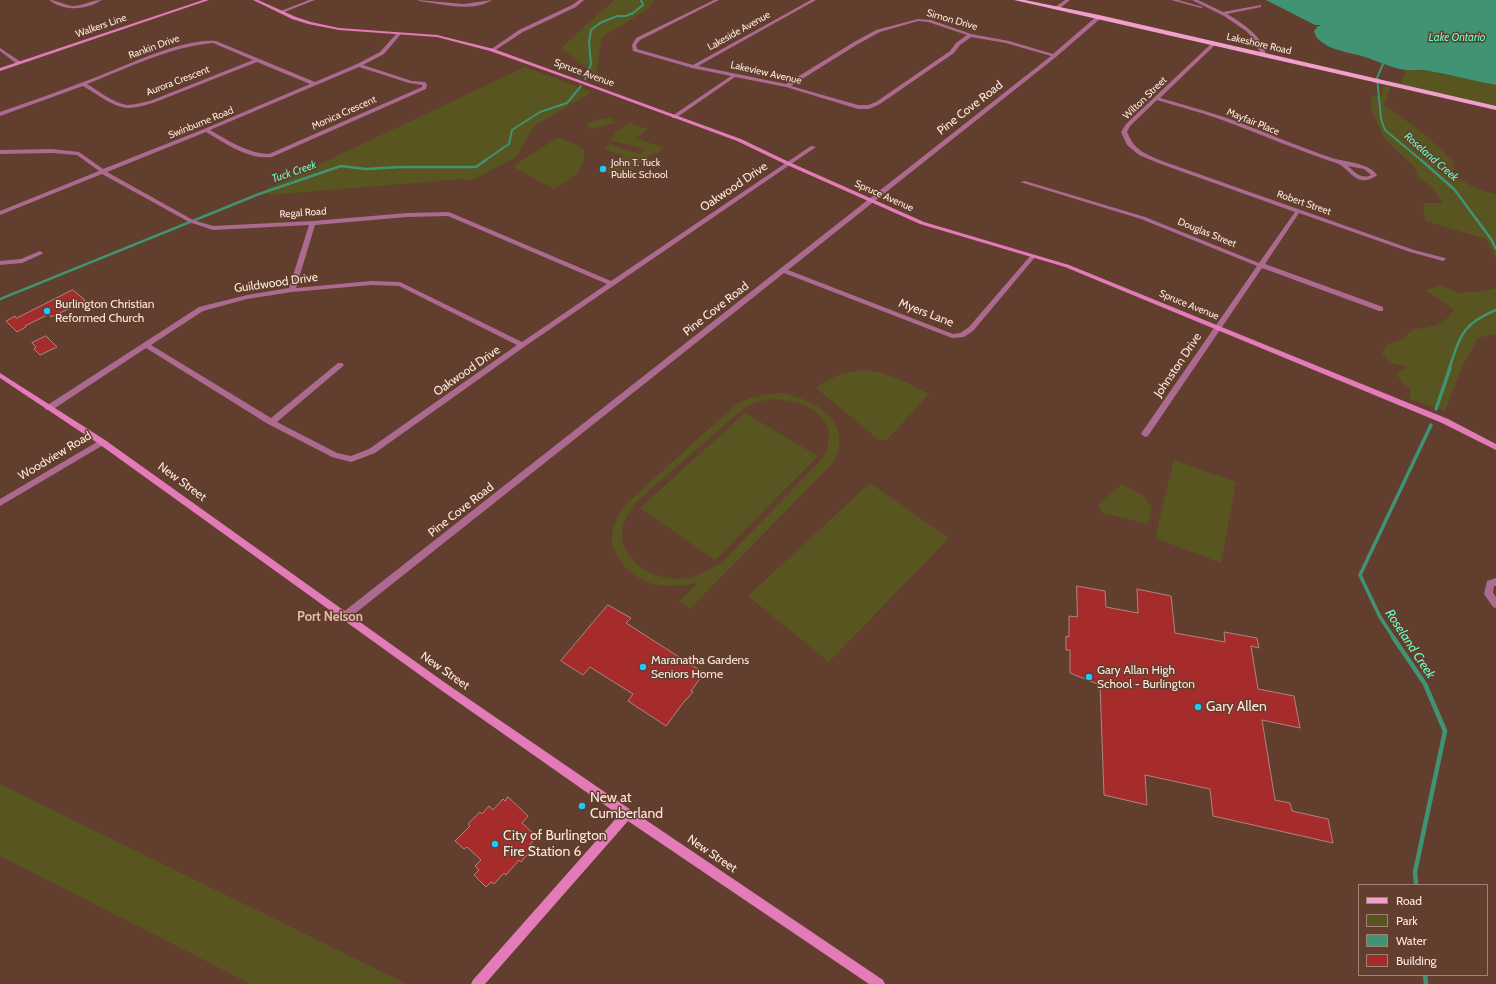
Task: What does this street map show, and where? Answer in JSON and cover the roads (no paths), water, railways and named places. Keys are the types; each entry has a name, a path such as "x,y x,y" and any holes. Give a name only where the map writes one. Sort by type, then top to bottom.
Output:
{"main road":[{"name":"Lakeshore Road","path":"1017,0 1099,17 1496,108"}],"street":[{"path":"51,0 63,7 70,8 100,0"},
{"name":"Walkers Line","path":"0,70 207,0"},
{"name":"Spruce Avenue","path":"256,0 305,22 339,29 437,36 492,50 571,78 740,140 871,201 947,232 1067,266 1445,421 1496,446"},
{"path":"280,12 313,0"},
{"path":"419,0 467,5 490,0"},
{"path":"492,50 521,31 574,6 582,0"},
{"name":"Lakeview Avenue","path":"717,0 638,39 634,45 635,50 694,67 787,86 858,107 869,107 878,103 952,52 958,44 970,35"},
{"name":"Lakeside Avenue","path":"694,67 814,0"},
{"path":"1058,8 1068,0"},
{"path":"1173,0 1224,13 1259,6"},
{"path":"1194,0 1224,13 1246,29 1255,37 1264,56"},
{"name":"Pine Cove Road","path":"345,616 1054,56 1099,17"},
{"name":"Simon Drive","path":"787,86 878,31 918,20 929,21 970,35 1007,42 1054,56"},
{"name":"Swinburne Road","path":"0,213 206,130 359,65 382,53 399,34"},
{"name":"Rankin Drive","path":"0,114 184,45 201,43 214,42 315,84"},
{"name":"Wilton Street","path":"1160,162 1141,154 1129,144 1124,132 1128,126 1214,44"},
{"path":"0,49 19,63"},
{"name":"Aurora Crescent","path":"83,84 123,105 139,105 151,102 257,60"},
{"name":"Monica Crescent","path":"206,130 251,154 261,157 270,156 424,88 425,85 423,83 411,82 359,65"},
{"path":"674,117 735,75"},
{"name":"Mayfair Place","path":"1158,99 1222,118 1280,142 1342,163 1366,168 1374,175 1371,178 1360,177 1352,174 1342,163"},
{"name":"Oakwood Drive","path":"147,345 271,422 335,455 351,459 372,451 522,345 787,163 813,147"},
{"name":"Regal Road","path":"0,152 52,151 79,154 103,172 186,219 194,223 219,228 313,223 407,215 449,214 612,284"},
{"name":"Robert Street","path":"1160,162 1412,251 1443,259"},
{"name":"Douglas Street","path":"1023,182 1143,218 1260,265 1381,309"},
{"name":"Johnston Drive","path":"1145,434 1298,210"},
{"path":"292,290 313,223"},
{"path":"0,263 22,261 40,253"},
{"name":"Myers Lane","path":"784,270 952,336 957,336 962,335 971,329 1033,256"},
{"name":"Guildwood Drive","path":"49,408 201,309 247,297 292,290 371,283 400,284 522,345"},
{"path":"271,422 340,365"},
{"name":"New Street","path":"0,375 102,442 425,674 627,814 879,984"},
{"name":"Woodview Road","path":"0,503 102,442"},
{"path":"1496,582 1490,584 1488,594 1496,604"},
{"path":"477,984 627,814"}],"water":[{"name":"Lake Ontario","path":"1266,0 1496,0 1496,85 1426,70 1399,69 1332,48 1316,37 1314,31 1318,26 1321,26 1320,25 1315,25"}],"waterway":[{"name":"Tuck Creek","path":"585,79 591,64 589,42 591,30 600,23 617,16 626,16 633,13 643,5 641,0"},
{"name":"Roseland Creek","path":"1383,64 1377,78 1381,119 1385,130 1422,161"},
{"name":"Tuck Creek","path":"484,161 509,144 512,130 540,112 567,103 581,86"},
{"name":"Tuck Creek","path":"0,299 259,194 341,166 366,169 401,167 476,167 486,160"},
{"name":"Roseland Creek","path":"1421,160 1454,189 1491,239 1496,249"},
{"name":"Roseland Creek","path":"1449,369 1456,348 1464,332 1469,326 1484,315 1496,310"},
{"name":"Roseland Creek","path":"1436,409 1450,368"},
{"name":"Roseland Creek","path":"1394,638 1380,617 1360,575 1431,425"},
{"name":"Roseland Creek","path":"1393,637 1425,684 1445,731 1415,872 1416,884"},
{"name":"Roseland Creek","path":"1425,976 1426,984"}],"place":[{"name":"John T. Tuck Public School","path":"603,169"},
{"name":"Burlington Christian Reformed Church","path":"47,311"},
{"name":"Maranatha Gardens Seniors Home","path":"643,667"},
{"name":"Gary Allan High School - Burlington","path":"1089,677"},
{"name":"Gary Allen","path":"1198,707"},
{"name":"New at Cumberland","path":"582,806"},
{"name":"City of Burlington Fire Station 6","path":"495,844"}],"district":[{"name":"Port Nelson","path":"330,617"}]}
